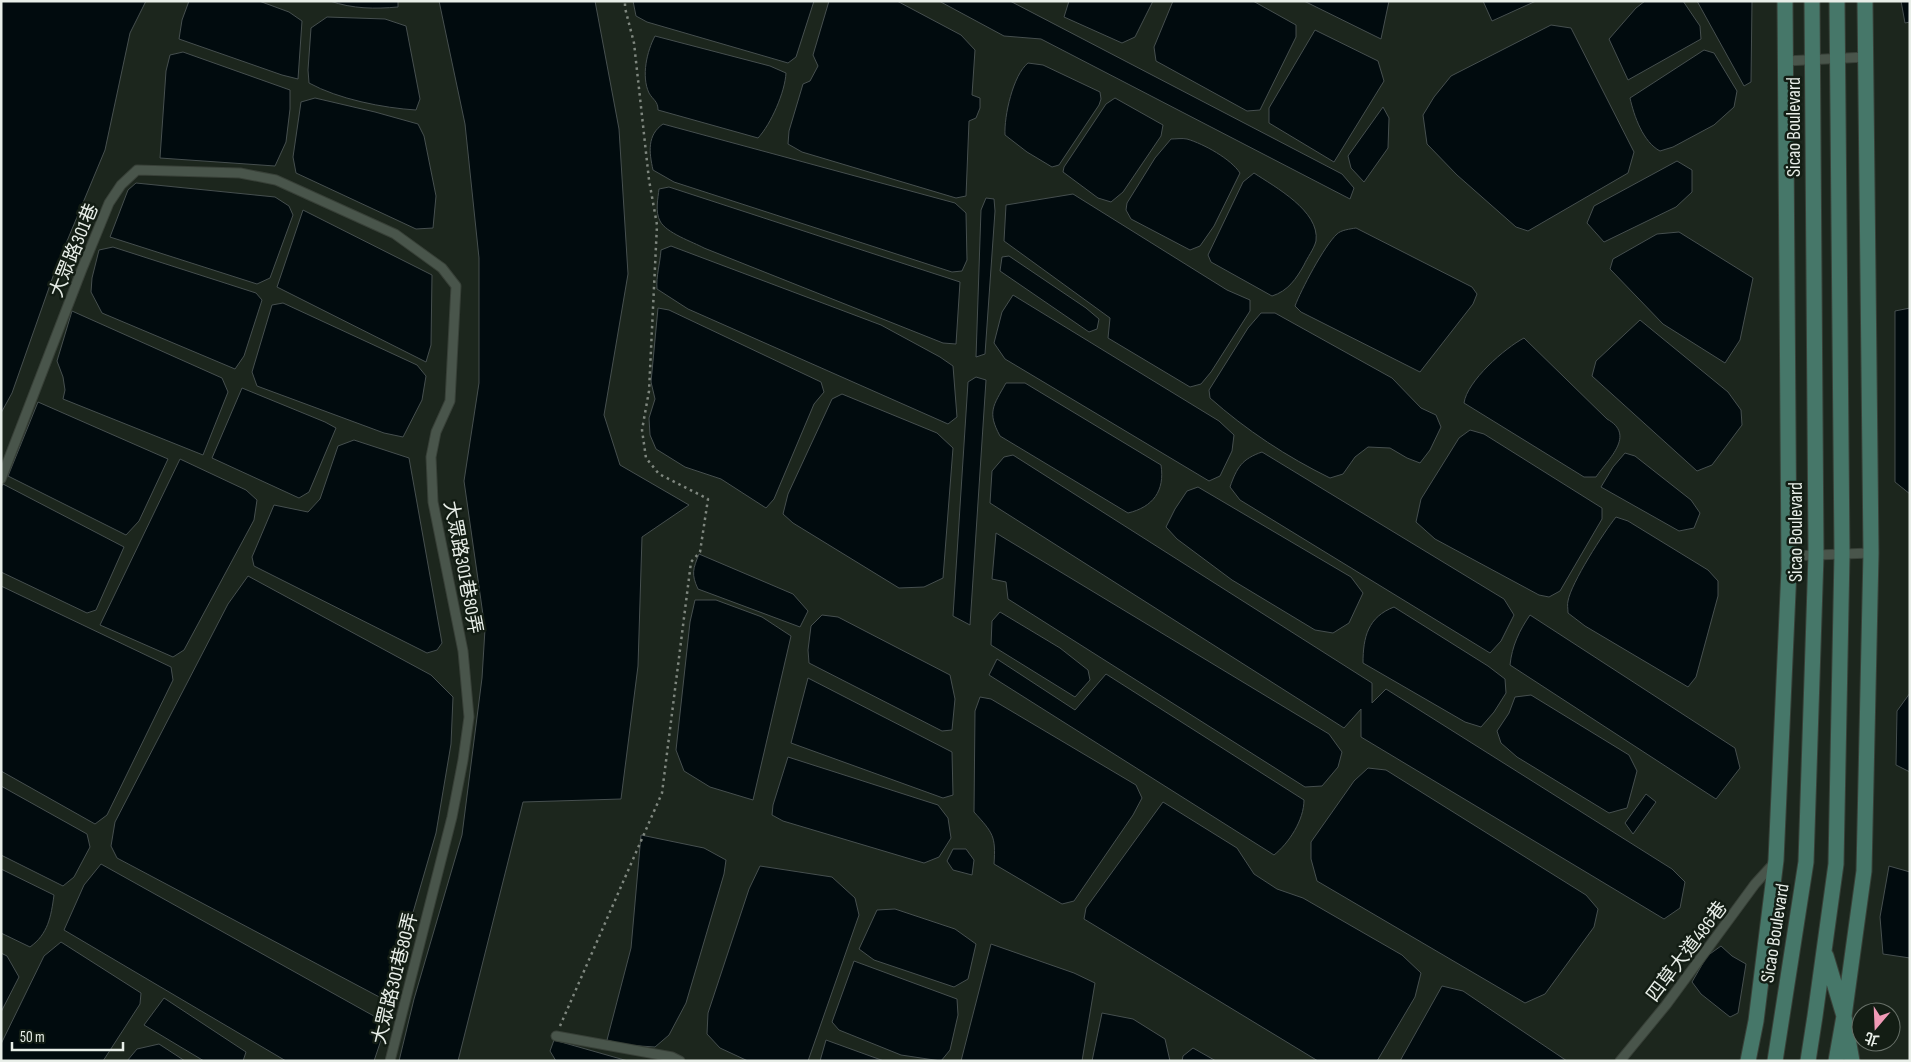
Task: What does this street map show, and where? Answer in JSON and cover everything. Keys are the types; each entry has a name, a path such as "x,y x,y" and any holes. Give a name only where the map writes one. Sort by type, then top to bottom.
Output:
{"street":[{"name":"Sicao Boulevard","path":"1748,1061 1756,1021 1776,860 1789,556 1785,1"},
{"name":"Sicao Boulevard","path":"1775,1061 1806,862 1816,555 1812,1"},
{"path":"1808,1061 1836,864 1842,554 1837,1"},
{"path":"1836,1061 1864,871 1872,553 1865,1"},
{"path":"1824,950 1844,1016 1852,1061"}],"lane":[{"path":"1786,61 1866,57"},
{"name":"大眾路301巷","path":"1,479 82,269 109,203 121,184 137,170 240,173 276,180"},
{"name":"大眾路301巷80弄","path":"276,180 395,234 442,268 456,286 450,401 436,432 431,457 433,502 463,651 469,717 452,817 390,1061"},
{"path":"1789,556 1872,553"},
{"name":"四草大道486巷","path":"1620,1061 1666,1006 1755,884 1776,860"},
{"path":"556,1036 672,1057 680,1061"}],"path":[{"path":"556,1036 662,793 690,562 700,552 708,499 659,474 646,458 642,430 648,391 657,225 649,180 634,43 624,8 625,1"}],"shaded area":[{"path":"1,1 146,1 130,33 105,150 57,265 12,393 1,413"},
{"path":"189,1 259,1 289,12 302,21 298,79 179,39 182,20"},
{"path":"330,1 398,1 398,7 364,8"},
{"path":"439,1 595,1 619,129 628,274 604,415 620,465 689,505 642,537 638,666 621,799 523,802 458,1061 399,1061 414,999 462,835 482,678 485,629 464,481 479,383 479,258 465,124"},
{"path":"633,1 814,1 796,57 788,63 647,22 636,16"},
{"path":"829,1 897,1 961,35 975,50 972,95 980,98 980,108 976,118 969,121 966,196 956,198 802,152 788,144 789,131 803,84 810,81 818,66 813,55"},
{"path":"939,1 1010,1 1342,174 1354,188 1350,199 1041,39 1004,36"},
{"path":"1069,1 1153,1 1135,37 1122,43 1064,17"},
{"path":"1173,1 1253,1 1296,25 1296,37 1260,110 1247,111 1156,61 1154,47"},
{"path":"1304,1 1389,1 1381,39"},
{"path":"1483,1 1536,1 1492,21"},
{"path":"1645,1 1683,1 1700,26 1701,39 1628,80 1609,39 1636,8"},
{"path":"1697,1 1752,1 1751,82 1744,86"},
{"path":"1901,1 1910,1 1910,22 1905,23"},
{"path":"327,17 385,19 406,26 420,99 416,110 361,102 333,94 309,83 311,28"},
{"path":"1551,25 1571,28 1634,152 1628,173 1528,231 1516,227 1457,175 1427,144 1423,115 1434,97 1451,76"},
{"path":"1315,30 1378,61 1384,81 1334,162 1269,123 1269,108"},
{"path":"655,36 770,66 786,73 783,89 776,107 768,125 758,138 658,110 656,103 649,93 645,79 647,56"},
{"path":"1704,50 1714,53 1737,91 1734,107 1714,125 1673,147 1660,151 1644,135 1634,113 1630,98"},
{"path":"183,52 290,90 286,142 275,166 160,158 166,71 170,55"},
{"path":"1028,63 1043,65 1100,92 1101,99 1099,105 1059,165 1052,167 1027,152 1005,135 1010,96 1018,77"},
{"path":"315,98 418,124 424,136 436,196 433,228 416,229 296,173 293,157 301,102"},
{"path":"1115,98 1163,125 1161,136 1123,192 1111,202 1098,198 1063,172 1064,167 1106,104"},
{"path":"1383,107 1389,118 1388,148 1364,182 1351,168 1348,156"},
{"path":"663,124 955,203 966,213 967,260 962,271 952,272 674,182 653,170 650,144 654,133"},
{"path":"1171,139 1187,139 1201,144 1224,157 1240,173 1214,226 1200,246 1190,250 1131,219 1126,210 1127,203 1155,158"},
{"path":"1677,161 1692,170 1692,192 1676,207 1604,242 1587,223 1594,206"},
{"path":"1254,173 1284,193 1304,210 1315,230 1315,244 1298,275 1287,288 1272,296 1211,262 1208,255 1243,182"},
{"path":"136,183 275,197 289,206 293,215 270,278 257,284 110,237 128,190"},
{"path":"669,187 960,282 956,344 943,343 704,248 674,233 660,221 657,205 659,189"},
{"path":"1073,194 1227,290 1250,300 1250,311 1211,372 1201,384 1190,387 1108,338 1110,318 1004,241 1006,205"},
{"path":"986,198 994,199 995,211 985,354 976,357 981,210"},
{"path":"303,210 432,275 431,345 426,362 277,287"},
{"path":"1356,228 1472,287 1477,294 1473,304 1420,372 1301,312 1295,306 1313,268 1332,240 1341,232"},
{"path":"1679,232 1753,278 1740,340 1725,363 1663,324 1610,269 1613,259 1657,234"},
{"path":"671,246 881,325 940,357 953,366 957,417 948,424 688,309 657,289 661,250"},
{"path":"113,247 256,293 262,300 244,356 235,369 102,313 91,292 92,278 99,250"},
{"path":"1009,256 1086,308 1099,319 1097,329 1089,332 1000,271 1002,257"},
{"path":"1013,295 1219,421 1234,435 1232,451 1220,476 1209,481 1005,359 994,343 1002,312"},
{"path":"283,303 417,365 426,376 422,400 403,437 384,433 257,386 252,372 272,305"},
{"path":"658,308 669,310 821,382 824,392 814,404 774,499 766,508 721,479 685,467 656,449 650,435 649,418 655,399 651,382"},
{"path":"1910,308 1910,494 1895,482 1895,311"},
{"path":"72,311 222,378 228,392 203,455 63,399 65,390 63,377 57,361"},
{"path":"1261,313 1275,313 1392,378 1421,408 1436,415 1441,427 1430,450 1420,463 1390,448 1368,447 1355,457 1343,474 1330,478 1267,442 1210,398 1209,390 1248,328"},
{"path":"1640,320 1728,392 1741,410 1742,425 1712,465 1697,471 1592,376 1596,361"},
{"path":"1524,338 1615,425 1619,432 1620,439 1613,455 1596,477 1584,477 1464,403 1467,394 1479,375 1497,357"},
{"path":"976,377 986,380 970,625 953,616 968,382"},
{"path":"1006,383 1025,383 1161,465 1161,483 1155,497 1144,507 1128,513 1000,436 994,421 993,409"},
{"path":"242,388 336,428 309,492 299,498 212,458"},
{"path":"842,394 937,433 953,448 943,578 924,587 899,588 793,523 783,514 788,494 832,399"},
{"path":"38,402 168,459 139,521 126,535 8,476"},
{"path":"1470,430 1484,434 1602,508 1602,519 1560,591 1549,597 1539,595 1435,539 1416,522 1421,499 1459,438"},
{"path":"354,440 409,458 442,643 437,650 427,653 254,566 252,557 274,505 308,512 320,499 338,446"},
{"path":"1262,452 1504,599 1514,615 1501,641 1490,653 1240,500 1230,487 1235,474 1245,461"},
{"path":"1625,453 1635,456 1691,500 1700,513 1694,528 1679,531 1601,487 1613,467"},
{"path":"1013,455 1372,683 1372,703 1386,689 1672,869 1685,882 1680,908 1664,919 1361,737 1361,709 1344,728 990,503 992,471 1004,457"},
{"path":"180,459 246,490 257,500 254,520 184,650 173,657 100,625"},
{"path":"3,484 124,547 96,610 87,613 1,572 1,487"},
{"path":"1198,487 1351,577 1363,593 1349,623 1333,633 1315,630 1232,580 1177,539 1166,527 1187,491"},
{"path":"1616,517 1628,521 1708,570 1718,581 1718,596 1696,677 1688,687 1585,626 1568,613 1570,593 1581,570"},
{"path":"996,533 1329,734 1342,752 1338,767 1322,786 1305,787 1008,599 1006,582 992,579"},
{"path":"699,554 793,594 808,611 800,627 698,589 694,579 694,571"},
{"path":"248,576 431,675 453,697 451,744 436,833 392,985 385,1000 117,858 111,846 115,822 228,604"},
{"path":"1,586 171,667 173,680 107,815 95,824 1,771"},
{"path":"695,600 716,600 762,617 791,636 753,800 710,787 684,771 676,750 690,622"},
{"path":"1394,607 1488,666 1505,679 1506,693 1494,712 1481,727 1465,722 1363,663 1364,645 1369,629 1378,616"},
{"path":"1000,612 1060,648 1088,670 1090,680 1075,697 991,645 992,621"},
{"path":"822,615 838,617 950,675 955,699 952,730 942,731 809,663 808,650 811,626"},
{"path":"1530,615 1735,748 1740,768 1716,799 1510,665 1512,651"},
{"path":"997,659 1075,710 1106,674 1304,800 1295,830 1274,855 989,675"},
{"path":"808,678 952,752 953,795 943,798 791,743"},
{"path":"1910,693 1910,772 1896,765 1897,711"},
{"path":"1531,695 1629,755 1637,771 1627,808 1609,813 1517,757 1501,743 1497,731 1509,713 1515,697"},
{"path":"980,697 991,699 1136,785 1142,798 1133,815 1074,901 1062,904 994,864 994,841 992,835 974,812 975,711"},
{"path":"788,757 938,805 948,818 951,838 939,857 924,863 783,821 772,815 773,805"},
{"path":"1368,768 1386,770 1586,895 1598,909 1594,927 1545,994 1525,1003 1317,881 1311,859 1311,842 1354,781"},
{"path":"1,786 87,834 90,847 74,877 63,886 1,855"},
{"path":"1646,794 1656,802 1633,834 1625,823"},
{"path":"1163,802 1237,848 1254,874 1277,889 1303,898 1402,955 1421,973 1415,997 1377,1061 1318,1061 1084,919 1086,908"},
{"path":"641,835 704,848 726,860 724,874 686,1003 669,1035 655,1047 624,1045 607,1040 631,948"},
{"path":"953,849 966,849 974,860 972,875 953,870 947,861"},
{"path":"101,864 381,1020 381,1040 374,1061 286,1061 64,930 84,885"},
{"path":"760,866 832,877 855,898 859,915 808,1061 748,1061 720,1048 707,1034 708,1013 749,889"},
{"path":"1889,866 1910,872 1910,958 1883,954 1880,917"},
{"path":"1,869 54,895 52,911 45,931 30,947 1,933"},
{"path":"895,909 955,929 976,944 968,979 954,987 874,960 859,949 877,910"},
{"path":"61,942 141,993 140,1004 103,1061 1,1061 1,1044 44,956"},
{"path":"991,944 1074,973 1095,983 1082,1061 961,1061"},
{"path":"1721,946 1732,956 1746,964 1738,1013 1730,1017 1701,994 1692,982 1707,956"},
{"path":"1,953 7,956 19,977 1,1012"},
{"path":"854,961 957,999 958,1015 950,1050 941,1061 901,1055 839,1030 832,1022"},
{"path":"1442,986 1463,991 1567,1061 1400,1061"},
{"path":"164,998 246,1052 243,1061 204,1061 144,1025"},
{"path":"1102,1013 1133,1019 1165,1039 1170,1061 1092,1061"},
{"path":"554,1040 628,1061 556,1061 550,1051"},
{"path":"826,1040 884,1061 820,1061"},
{"path":"159,1044 185,1061 127,1061 137,1049"},
{"path":"1193,1048 1216,1061 1182,1061 1183,1056"}]}
